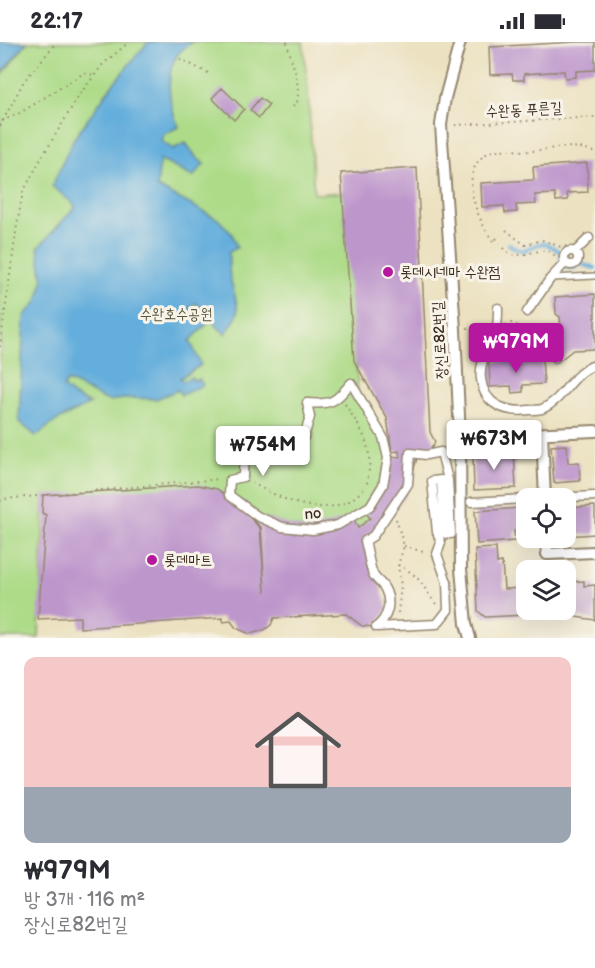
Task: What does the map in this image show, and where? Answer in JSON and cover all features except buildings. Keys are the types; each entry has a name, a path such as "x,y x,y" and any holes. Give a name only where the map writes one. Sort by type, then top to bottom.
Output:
{"street":[{"name":"장신로82번길","path":"460,42 445,98 441,125 460,437 461,569 466,624 470,638"},
{"path":"527,312 562,266 577,263 579,257 577,250 589,238"},
{"path":"498,308 496,327 483,361 481,379 494,404 503,410 542,409 557,399 584,369 595,365"},
{"name":"no","path":"351,383 383,437 388,458 382,485 370,506 338,525 313,530 282,527 257,516 229,495 230,480 241,477 243,477 244,448 263,449 290,446 304,437 310,417 307,403 326,405 336,400 351,383"},
{"path":"460,437 595,431"},
{"path":"542,434 545,488"},
{"path":"441,452 448,480 451,534 446,534 444,531 441,480 432,481 437,532 441,543 437,553 447,582 448,610 437,624 376,627 384,622 389,609 388,598 386,591 374,576 366,541 373,536 408,484 410,453 426,455 441,452"},
{"path":"576,497 595,496"},
{"path":"471,502 516,500"},
{"path":"547,548 547,554 595,552"}],"lane":[{"path":"550,279 595,276"}],"path":[{"path":"0,126 24,81 57,42"},
{"path":"0,347 23,192 80,94 103,64 129,42"},
{"path":"287,42 294,62 298,96 292,108"},
{"path":"180,59 207,73"},
{"path":"2,121 20,113 84,73 94,75"},
{"name":"수완동 푸른길","path":"455,124 595,117"},
{"path":"493,241 483,228 472,186 472,170 479,159 492,151 531,151 557,147 584,147 595,152"},
{"path":"506,230 525,245 542,240 561,248 574,246 577,250"},
{"path":"496,238 502,249 507,252 522,255 544,250 552,252 557,256 556,263 562,266"},
{"path":"512,323 520,325 519,333 514,338 510,339 505,335 506,325 512,323"},
{"path":"0,501 68,492 241,477 276,496 308,507 324,507 348,502 366,487"},
{"path":"404,546 422,552 437,553"}],"green space":[{"name":"수완호수공원","path":"27,42 303,42 314,194 346,192 358,396 383,434 394,457 384,516 340,538 250,516 220,500 44,504 39,638 0,638 0,78"}],"water":[{"path":"0,42 27,42 0,75"},
{"name":"수완호수공원","path":"148,42 193,42 179,52 171,71 171,100 179,127 164,134 161,141 173,149 186,143 204,164 193,177 160,160 157,187 218,219 232,234 237,248 229,252 229,270 237,303 237,314 225,334 199,309 196,303 190,308 207,324 190,341 201,365 180,378 183,381 192,377 194,381 199,379 203,385 181,395 178,390 156,399 132,398 108,401 68,381 63,387 90,404 56,421 36,436 19,422 24,316 37,302 43,281 38,248 76,206 52,186 73,140 112,85"}],"waterway":[{"path":"509,244 521,250 540,244 552,246 562,253 561,262"},
{"path":"562,253 567,249 575,249"},
{"path":"579,251 580,264"},
{"path":"567,268 575,268 580,264 595,268"}],"place":[{"name":"롯데시네마 수완점","path":"388,272"},
{"name":"롯데마트","path":"152,560"}]}
